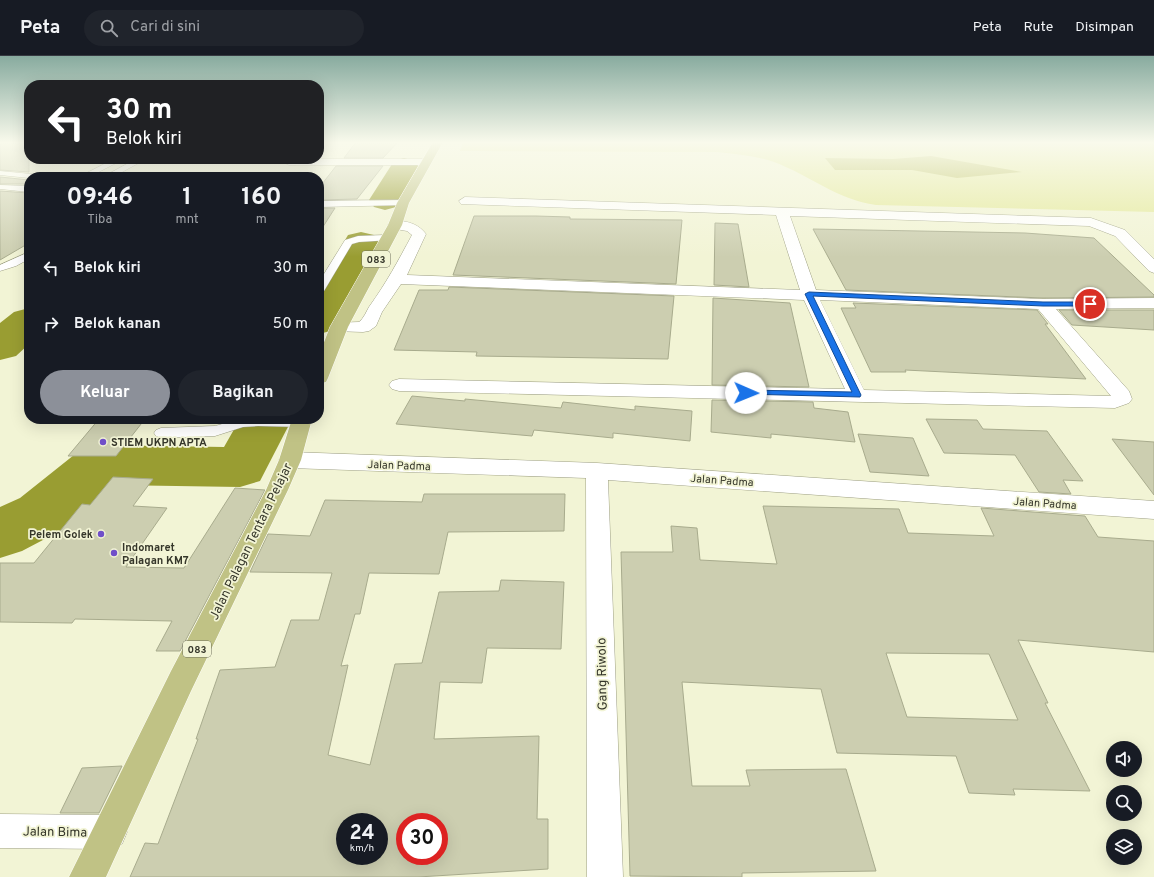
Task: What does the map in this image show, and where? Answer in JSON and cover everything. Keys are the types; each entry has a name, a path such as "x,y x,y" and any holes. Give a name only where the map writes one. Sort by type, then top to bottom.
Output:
{"main road":[{"name":"083","path":"324,356 391,231 403,203 415,180"},
{"name":"Jalan Palagan Tentara Pelajar","path":"87,877 290,460 294,424"}],"street":[{"path":"465,201 782,213 1091,222 1120,233 1154,268"},
{"path":"782,213 809,294 857,395"},
{"path":"339,328 363,327 370,322 374,312 397,279 419,234 411,227 391,231"},
{"path":"397,279 1043,304 1154,303"},
{"path":"399,385 1115,402 1122,399 1119,391 1043,304"},
{"name":"Jalan Padma","path":"290,460 597,472 1154,510"},
{"name":"Gang Riwolo","path":"597,472 605,877"},
{"name":"Jalan Bima","path":"0,831 110,832"}],"lane":[{"path":"0,182 24,184"},
{"path":"0,187 24,189"},
{"path":"324,204 403,203"},
{"path":"324,283 348,242 391,231"},
{"path":"0,268 24,258"},
{"path":"160,433 215,431 239,424"}],"green space":[{"path":"812,180 1154,180 1154,212 876,205 836,193"}],"building":[{"path":"0,180 24,180 24,184 0,184"},
{"path":"372,180 357,199 324,200 324,182"},
{"path":"0,191 24,193 24,246 0,260"},
{"path":"324,208 335,208 324,225"},
{"path":"474,216 682,220 676,284 453,275"},
{"path":"715,223 738,224 749,287 714,285"},
{"path":"813,229 1025,233 1094,238 1154,295 1154,297 1043,298 846,290"},
{"path":"449,287 674,296 668,359 476,356 477,352 394,350 419,290 448,290"},
{"path":"713,298 790,303 809,387 712,385"},
{"path":"853,303 1037,310 1048,324 1045,324 1086,379 905,370 906,372 871,372 841,308 856,308"},
{"path":"1059,310 1154,310 1154,330 1072,325"},
{"path":"412,396 465,401 465,399 561,408 563,402 635,410 635,406 692,411 690,441 613,433 613,438 534,430 532,436 396,424"},
{"path":"712,400 813,402 814,408 848,412 855,442 771,434 771,438 711,432"},
{"path":"926,419 977,420 983,429 1047,431 1083,481 1063,480 1071,494 1039,492 1015,455 944,453"},
{"name":"STIEM UKPN APTA","path":"95,424 141,424 116,456 68,456"},
{"path":"858,434 913,438 929,476 870,472"},
{"path":"1112,439 1154,442 1154,495"},
{"path":"113,477 153,479 133,506 167,508 126,567 184,568 235,488 265,490 180,651 156,651 172,621 75,619 72,623 0,622 0,563 34,563 82,504 90,505"},
{"path":"424,494 565,494 564,531 448,532 439,574 369,573 360,614 355,614 341,666 348,665 328,755 370,765 395,664 422,663 439,592 499,591 501,580 564,582 561,649 487,648 482,683 440,682 434,739 539,736 537,819 548,819 548,869 418,877 130,877 145,843 158,844 198,739 196,739 220,670 275,667 291,620 319,620 332,573 250,572 268,534 310,536 325,500 422,502"},
{"path":"763,506 899,509 908,533 994,536 981,508 1085,516 1098,537 1154,541 1154,652 1018,640 1048,703 1045,703 1090,791 1013,789 1015,795 969,793 956,756 837,753 821,689 682,682 692,786 750,786 746,770 846,769 876,871 742,873 742,877 630,876 621,552 673,552 671,526 697,528 700,560 777,564","holes":["886,653 989,654 1018,720 907,717"]},
{"path":"122,766 99,813 60,813 82,768"}],"waterway":[{"path":"385,200 396,180"},
{"path":"324,312 361,243"},
{"path":"0,346 24,325"},
{"path":"0,534 41,514 99,465 240,467 263,424"}],"place":[{"name":"STIEM UKPN APTA","path":"103,442"},
{"name":"Pelem Golek","path":"101,534"},
{"name":"Indomaret Palagan KM7","path":"114,553"}],"route":[{"path":"746,393 857,395 809,294 1043,304 1090,304"}]}
